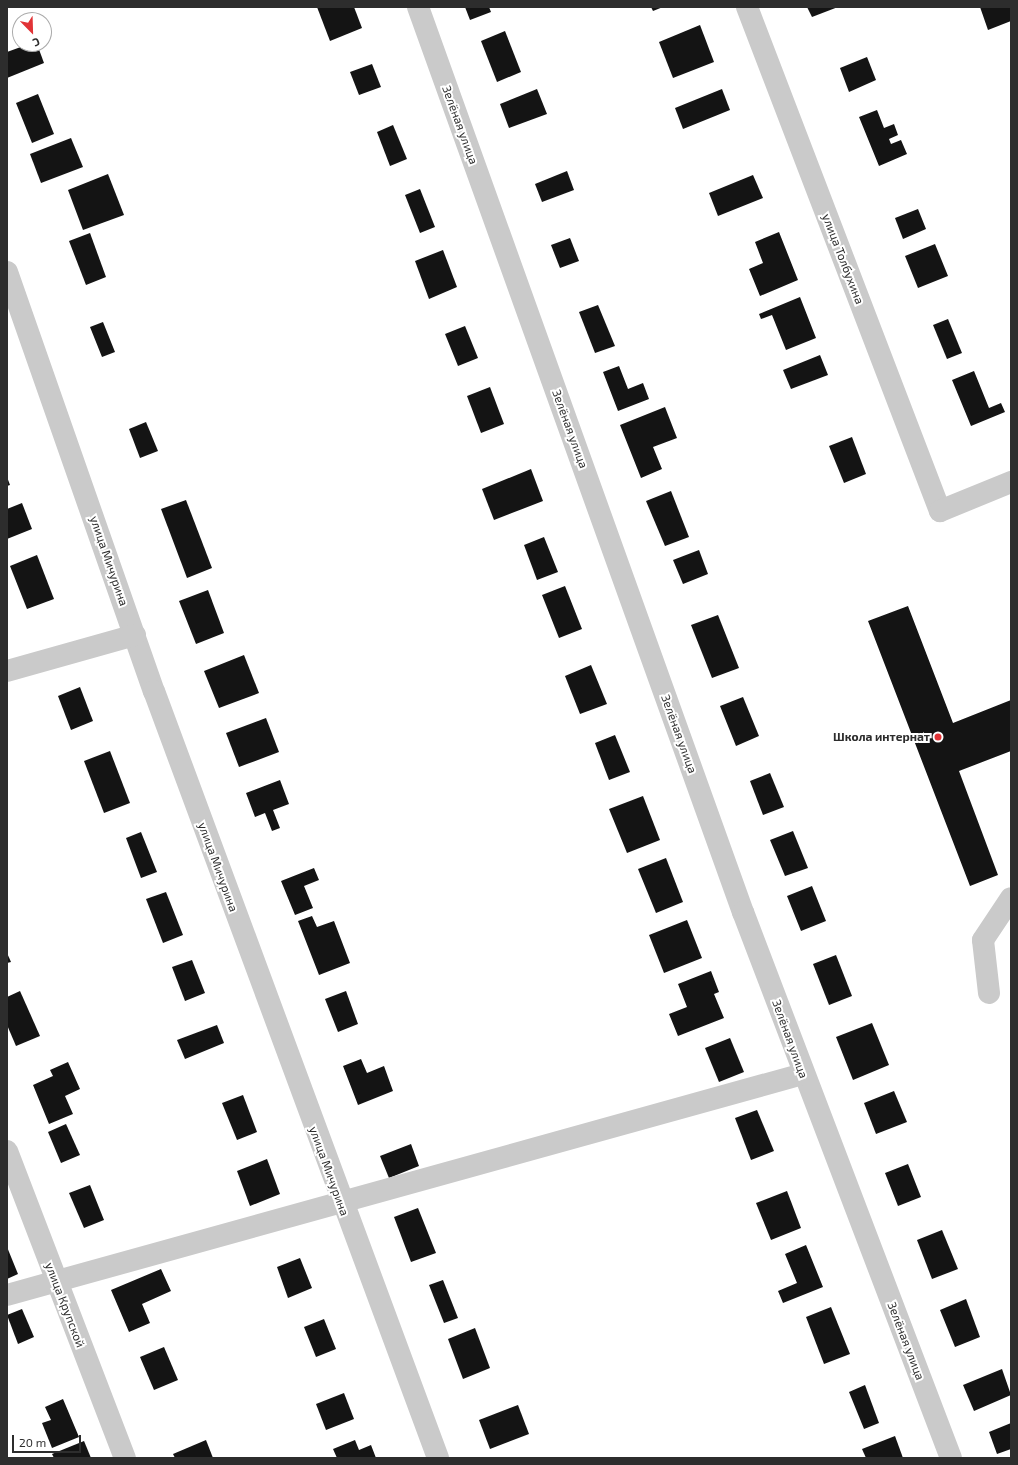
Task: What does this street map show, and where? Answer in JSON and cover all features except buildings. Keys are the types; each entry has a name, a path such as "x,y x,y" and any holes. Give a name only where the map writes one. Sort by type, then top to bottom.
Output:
{"street":[{"name":"Зелёная улица","path":"418,7 803,1074 951,1458"},
{"name":"улица Толбухина","path":"747,7 940,510 1011,482"},
{"name":"улица Мичурина","path":"7,272 135,635 341,1205 438,1458"},
{"path":"7,671 135,635"},
{"path":"989,993 983,940 1011,898"},
{"path":"7,1295 55,1280 341,1205 803,1074"},
{"name":"улица Крупской","path":"7,1151 55,1280 125,1458"}],"place":[{"name":"Школа интернат","path":"938,737"}]}
